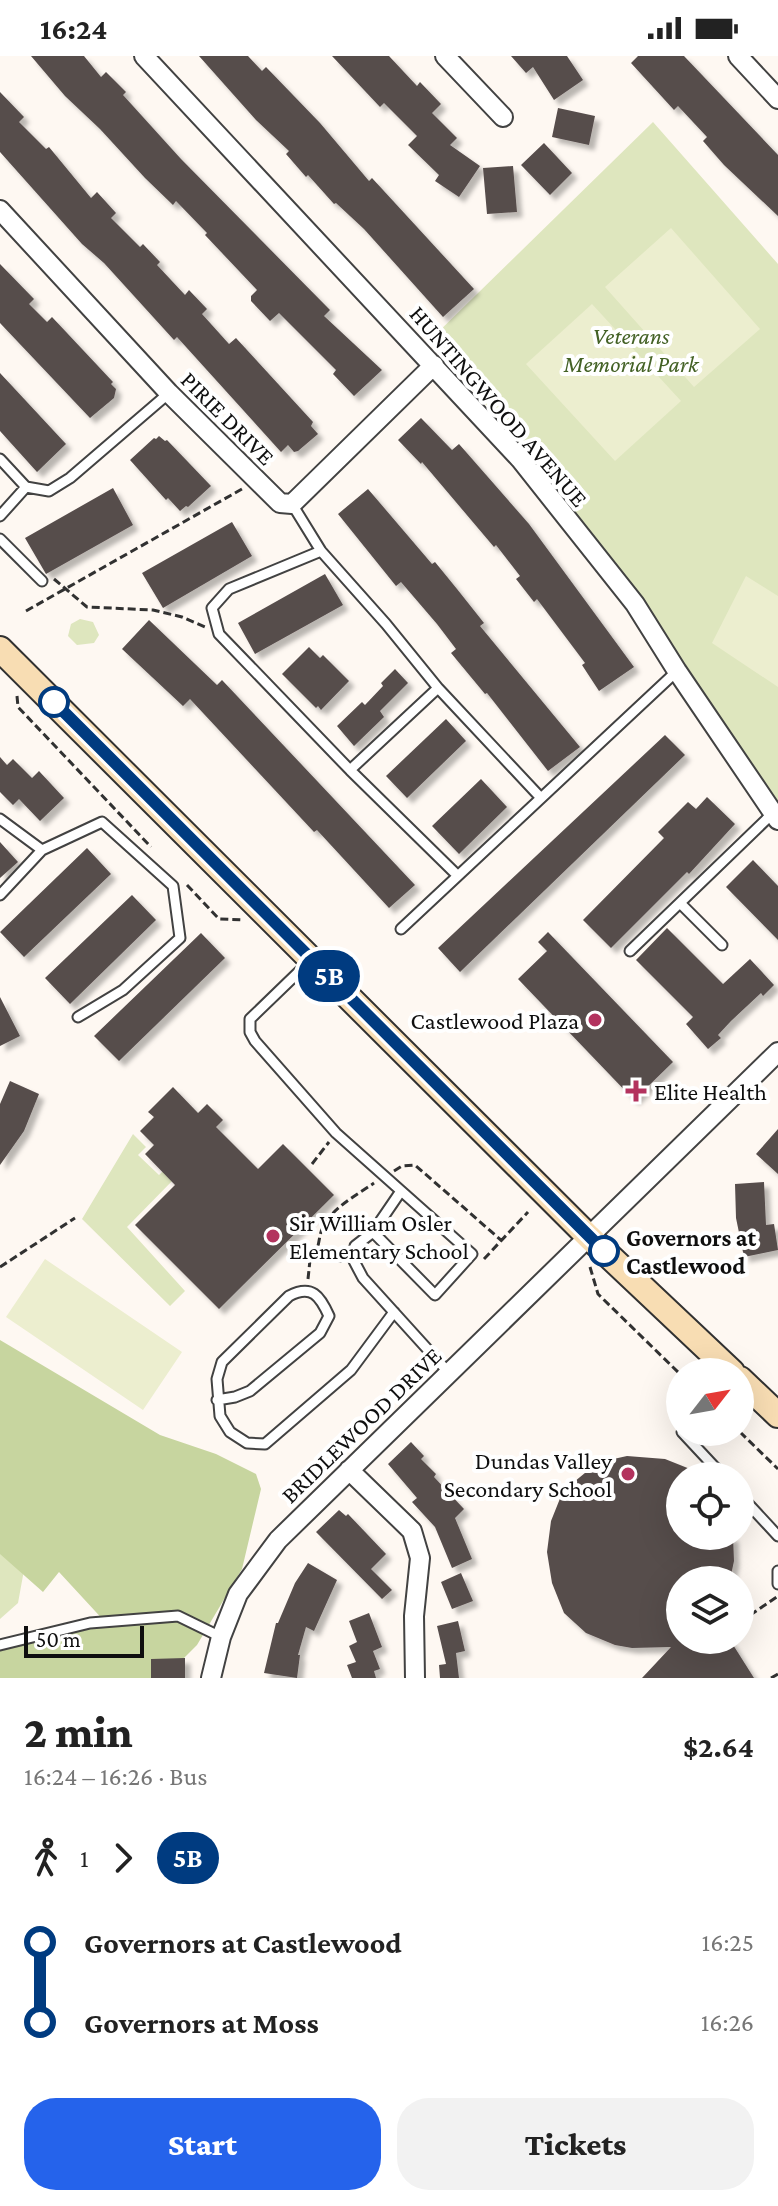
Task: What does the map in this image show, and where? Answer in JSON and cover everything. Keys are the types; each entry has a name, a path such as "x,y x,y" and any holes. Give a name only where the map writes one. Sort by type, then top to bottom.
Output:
{"main road":[{"path":"3,658 312,959 589,1248 716,1358"},
{"path":"754,1392 778,1415"}],"street":[{"name":"HUNTINGWOOD AVENUE","path":"144,56 520,459 635,604 775,816"},
{"path":"445,56 503,117"},
{"path":"738,56 778,99"},
{"name":"PIRIE DRIVE","path":"0,210 256,482 280,503 292,504"},
{"path":"292,504 434,365"},
{"name":"BRIDLEWOOD DRIVE","path":"211,1678 221,1637 238,1594 278,1540 449,1373 589,1248 778,1052"},
{"path":"349,1470 412,1531 420,1558 414,1616 415,1678"}],"lane":[{"path":"0,459 26,487 49,491 70,478 169,393"},
{"path":"0,516 26,487"},
{"path":"292,504 321,551 438,688 541,798"},
{"path":"0,539 42,581"},
{"path":"321,551 229,589 212,608 219,634 457,875"},
{"path":"401,929 677,671"},
{"path":"350,770 438,688"},
{"path":"630,951 775,816"},
{"path":"0,819 42,850"},
{"path":"0,895 42,850 102,822 173,886 180,938 123,990 78,1017"},
{"path":"680,903 722,945"},
{"path":"312,959 250,1019 250,1032 336,1133 472,1254 435,1295 373,1232"},
{"path":"401,1191 373,1232 355,1246 354,1261 363,1278 449,1373"},
{"path":"217,1400 250,1391 320,1333 329,1316 312,1292 301,1290 289,1296 222,1362 217,1379 217,1400 220,1416 230,1432 247,1443 265,1444 351,1370 394,1312"},
{"path":"696,1446 710,1462"},
{"path":"754,1510 778,1536"},
{"path":"778,1571 778,1584"},
{"path":"0,1645 90,1623 178,1616 221,1637"}],"path":[{"path":"26,611 245,487"},
{"path":"42,581 54,579 87,607 153,610 182,617 219,634"},
{"path":"17,686 18,707 155,852"},
{"path":"187,885 219,919 244,920"},
{"path":"312,1164 336,1133"},
{"path":"472,1254 477,1266 528,1212"},
{"path":"0,1267 75,1218"},
{"path":"293,1244 310,1260 354,1261"},
{"path":"589,1248 598,1294 666,1360"},
{"path":"754,1446 778,1469"},
{"path":"754,1612 778,1596"},
{"path":"771,1678 778,1674"}],"green space":[{"name":"Veterans Memorial Park","path":"653,122 778,264 778,807 683,661 600,544 529,455 429,341"},
{"path":"671,228 760,329 694,387 605,287"},
{"path":"592,304 681,401 615,461 526,364"},
{"path":"746,576 778,596 778,687 712,643"},
{"path":"80,619 93,622 99,635 94,643 77,645 68,636 71,624"},
{"path":"133,1134 146,1147 138,1155 159,1175 166,1168 176,1177 127,1227 185,1291 170,1306 82,1219"},
{"path":"45,1259 182,1352 143,1410 6,1317"},
{"path":"0,1340 160,1435 216,1454 256,1474 261,1489 242,1569 197,1645 164,1678 0,1678 0,1651 107,1624 59,1572 43,1592 0,1554"},
{"path":"0,1498 30,1537 18,1603 0,1619"}],"building":[{"path":"31,56 84,56 101,77 106,72 181,159 330,310 324,316 382,370 354,396 333,374 336,370 279,313 270,321 251,301 257,290 205,235 207,233 176,201 173,205 145,178 65,96"},
{"path":"199,56 248,56 262,71 266,67 320,123 369,181 372,178 474,289 443,317 364,229 334,204 308,175 306,177 286,154 289,151 256,120"},
{"path":"332,56 389,56 417,86 420,82 441,104 432,113 457,138 450,145 480,166 459,197 435,181 439,175 408,145 417,136 384,103 380,107"},
{"path":"511,56 567,56 583,80 554,100 533,67 526,73"},
{"path":"638,56 684,56 778,155 778,216 724,165 703,141 707,137 678,106 674,110 631,63"},
{"path":"0,92 24,117 19,122 46,149 49,147 91,198 97,192 116,213 111,218 140,247 143,244 160,262 157,265 185,295 189,290 207,309 202,314 229,344 236,338 313,422 311,426 318,434 298,451 294,452 288,445 281,452 177,337 174,340 104,263 82,244 0,152"},
{"path":"558,108 595,116 589,145 552,137"},
{"path":"544,143 572,173 550,195 521,165"},
{"path":"513,166 517,212 487,214 483,168"},
{"path":"0,264 34,299 29,304 47,322 52,317 113,382 111,384 116,389 114,398 90,418 0,323"},
{"path":"0,373 66,444 37,472 0,431"},
{"path":"421,418 452,450 459,444 529,524 634,667 599,691 582,665 585,663 537,599 534,602 516,579 520,576 496,545 494,547 422,462 398,440"},
{"path":"159,436 167,440 211,486 180,511 130,460"},
{"path":"113,488 133,525 46,574 25,538"},
{"path":"368,489 432,564 435,562 484,623 480,626 580,747 548,771 487,693 451,653 456,649 437,624 401,582 396,586 338,514"},
{"path":"232,522 252,556 163,608 142,573"},
{"path":"325,574 343,605 255,654 238,623"},
{"path":"149,620 217,685 222,680 415,885 389,908 190,699 183,706 122,649"},
{"path":"309,647 320,658 323,655 349,681 321,710 282,674"},
{"path":"395,669 408,683 380,711 384,717 354,746 337,726 362,702 365,705"},
{"path":"446,719 466,741 407,798 386,776"},
{"path":"665,735 685,755 460,972 438,948"},
{"path":"0,757 7,765 13,759 32,778 39,771 64,798 40,821 19,799 13,805 0,792"},
{"path":"481,779 507,807 459,854 432,826"},
{"path":"707,797 735,824 689,874 687,872 611,948 583,920 664,838 658,832 688,802 696,809"},
{"path":"0,842 18,862 0,878"},
{"path":"87,848 111,874 24,957 0,932"},
{"path":"753,860 778,886 778,940 726,887"},
{"path":"132,895 156,920 70,1004 45,978"},
{"path":"667,928 723,984 750,959 774,985 731,1021 718,1035 721,1038 708,1049 686,1024 693,1017 636,960"},
{"name":"Castlewood Plaza","path":"548,932 673,1062 634,1100 518,979 547,951 538,942"},
{"path":"201,933 225,958 119,1061 94,1036"},
{"path":"0,997 20,1036 0,1046"},
{"path":"10,1081 39,1094 24,1131 0,1165 0,1104"},
{"path":"173,1087 198,1113 207,1104 223,1120 216,1127 258,1169 283,1144 334,1195 219,1309 135,1225 175,1185 145,1154 154,1145 140,1131 154,1117 148,1112"},
{"path":"778,1129 778,1174 756,1154"},
{"path":"764,1182 766,1225 774,1224 778,1250 744,1257 736,1218 735,1184"},
{"path":"411,1442 424,1456 421,1459 436,1474 434,1477 464,1509 455,1518 472,1559 452,1568 435,1527 412,1502 417,1498 388,1464"},
{"path":"627,1456 672,1462 666,1462 666,1550 734,1550 733,1566 666,1566 666,1647 615,1645 586,1633 564,1613 552,1583 547,1552 551,1521 563,1491 591,1468"},
{"path":"339,1510 346,1516 348,1514 386,1554 371,1569 392,1590 382,1599 316,1532"},
{"path":"308,1563 337,1580 314,1631 306,1627 298,1655 297,1678 264,1673 276,1623"},
{"path":"461,1573 473,1601 452,1609 441,1582"},
{"path":"369,1613 382,1647 373,1651 380,1669 374,1671 376,1678 352,1678 347,1665 356,1662 349,1646 357,1642 349,1621"},
{"path":"458,1621 465,1651 456,1653 459,1678 440,1678 439,1665 446,1664 437,1626"},
{"path":"666,1652 739,1654 754,1678 642,1678"},
{"path":"185,1658 185,1678 151,1678 151,1659"}],"bus line":[{"name":"5B","path":"54,702 604,1251"}],"place":[{"name":"Castlewood Plaza","path":"595,1020"},
{"name":"Elite Health","path":"636,1091"},
{"name":"Sir William Osler Elementary School","path":"273,1236"},
{"name":"Governors at Castlewood","path":"604,1251"},
{"name":"Dundas Valley Secondary School","path":"628,1474"}]}
